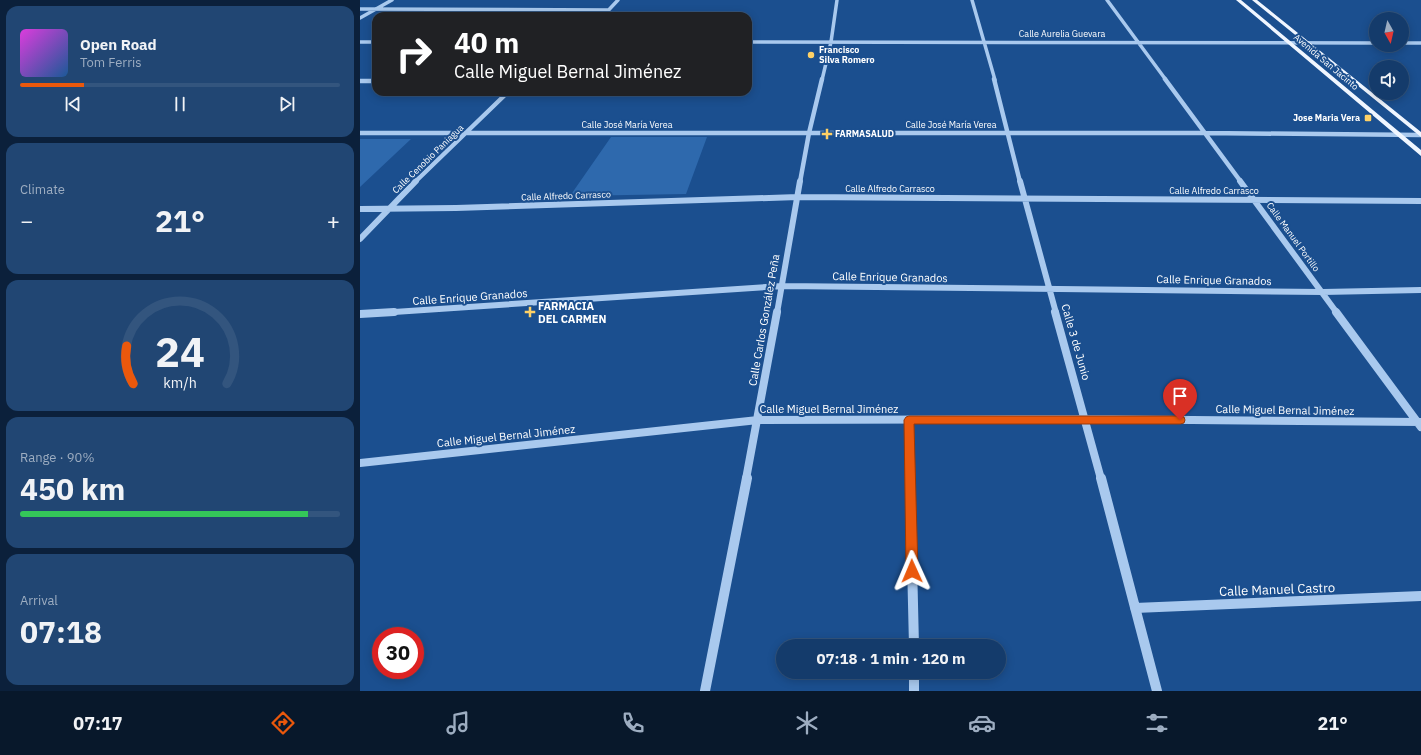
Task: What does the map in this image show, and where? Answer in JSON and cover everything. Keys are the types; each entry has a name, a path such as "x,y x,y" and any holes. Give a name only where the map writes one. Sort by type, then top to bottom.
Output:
{"main road":[{"name":"Avenida San Jacinto","path":"1238,0 1421,154"},
{"name":"Avenida San Jacinto","path":"1254,0 1421,135"}],"street":[{"path":"360,18 392,0"},
{"path":"360,9 609,10 618,0"},
{"name":"Calle Carlos González Peña","path":"705,691 758,420 809,133 831,42 837,0"},
{"name":"Calle 3 de Junio","path":"972,0 985,42 1024,199 1086,419 1157,691"},
{"name":"Calle Manuel Portillo","path":"1107,0 1420,424"},
{"path":"360,42 372,42"},
{"name":"Calle Aurelia Guevara","path":"752,42 1369,43"},
{"path":"1409,43 1421,43"},
{"path":"360,81 372,81"},
{"name":"Calle Cenobio Paniagua","path":"360,239 388,209 504,96"},
{"name":"Calle José María Verea","path":"360,133 1204,133 1399,136 1421,135"},
{"name":"Calle Alfredo Carrasco","path":"360,209 464,208 798,197 1421,201"},
{"name":"Calle Enrique Granados","path":"360,314 782,286 1323,292 1421,290"},
{"name":"Calle Miguel Bernal Jiménez","path":"360,463 758,420 1086,419 1420,424"},
{"path":"909,420 914,639"},
{"name":"Calle Manuel Castro","path":"1135,608 1421,596"},
{"path":"914,679 914,691"}],"shaded area":[{"path":"611,137 707,137 686,194 570,196"},
{"path":"360,139 411,139 360,187"}],"place":[{"name":"Francisco Silva Romero","path":"811,55"},
{"name":"Jose Maria Vera","path":"1368,118"},
{"name":"FARMASALUD","path":"827,134"},
{"name":"FARMACIA DEL CARMEN","path":"530,312"}],"route":[{"path":"912,571 909,420 1180,420"}]}
